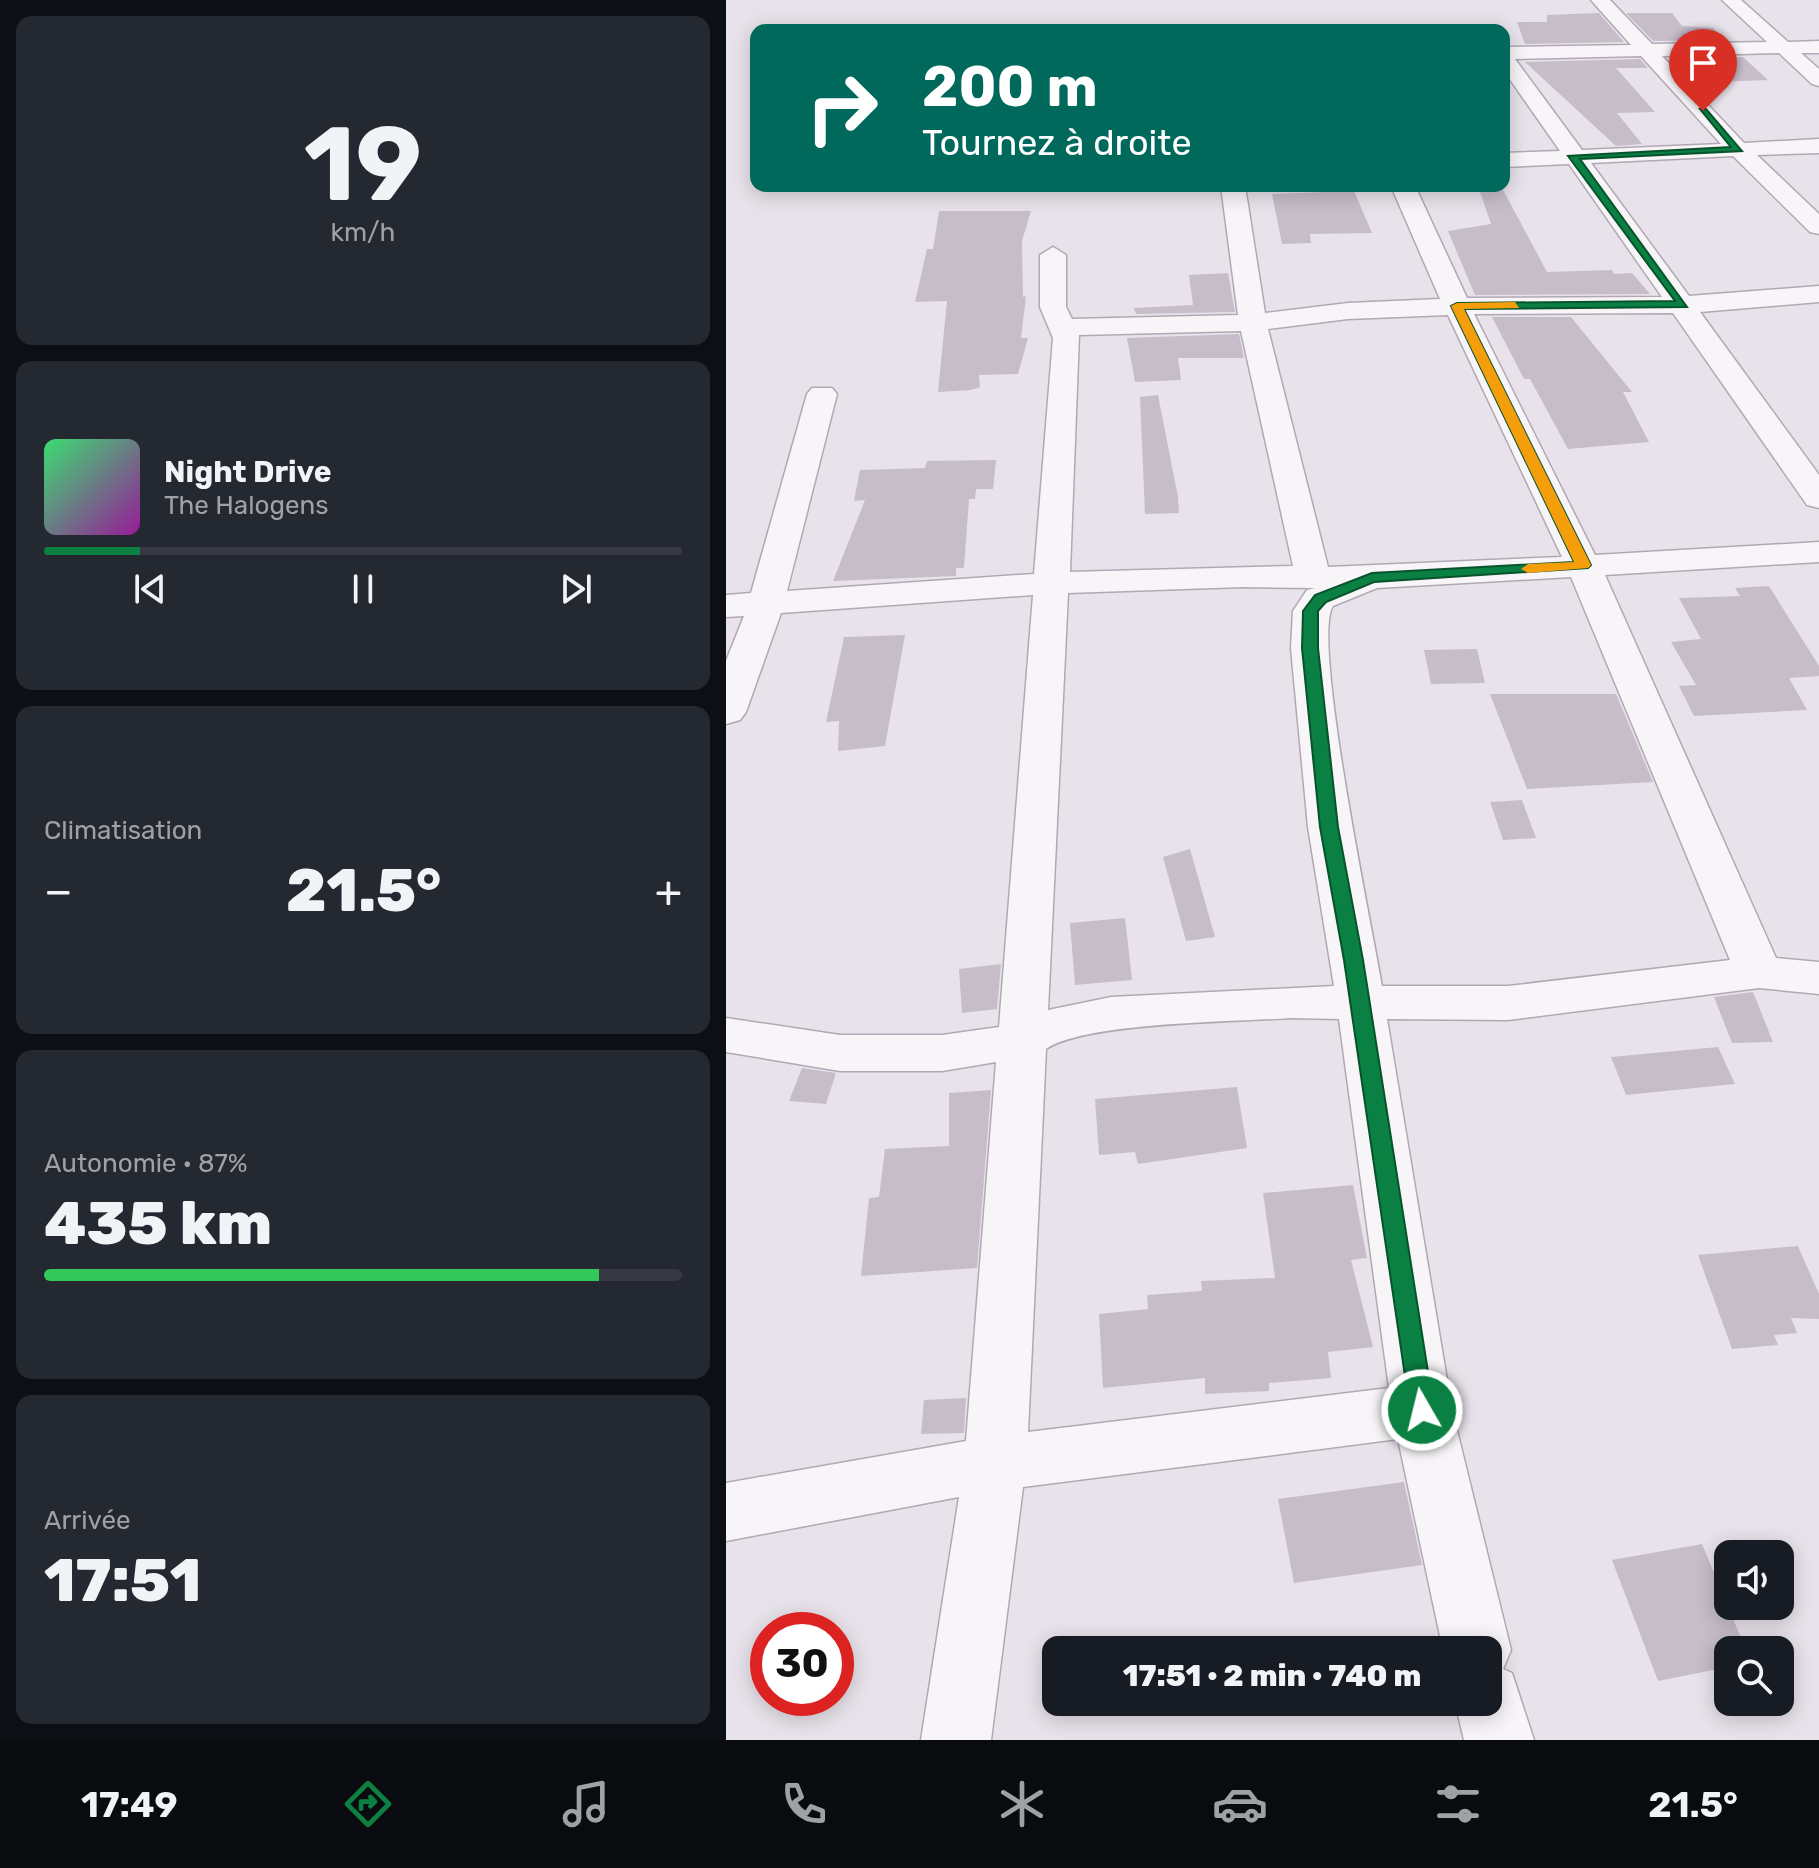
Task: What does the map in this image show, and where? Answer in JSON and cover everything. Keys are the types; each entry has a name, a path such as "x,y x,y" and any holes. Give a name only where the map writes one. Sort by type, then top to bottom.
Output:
{"street":[{"path":"1600,0 1738,149 1819,227"},
{"path":"1731,0 1819,80"},
{"path":"1510,55 1819,47"},
{"path":"1510,64 1819,498"},
{"path":"1510,160 1819,146"},
{"path":"1234,192 1253,323 1313,576"},
{"path":"1406,192 1457,306 1583,565 1759,972"},
{"path":"956,1740 995,1463 1067,338 1053,307 1053,255"},
{"path":"1062,327 1253,323 1348,311 1457,306 1683,305 1819,294"},
{"path":"726,712 766,604 822,394"},
{"path":"726,606 1052,583 1313,576 1372,578 1819,552"},
{"path":"1372,578 1320,598 1311,611 1309,623 1329,827 1360,1004 1422,1410 1474,1636"},
{"path":"726,1035 840,1053 942,1053 1022,1041 1042,1028 1111,1014 1291,1002 1508,1003 1759,972 1819,978"},
{"path":"726,1512 995,1463 1422,1410"},
{"path":"1493,1716 1499,1740"}],"building":[{"path":"1599,13 1624,42 1525,44 1517,22 1547,22 1547,15"},
{"path":"1626,13 1672,13 1682,26 1713,28 1725,40 1653,41"},
{"path":"1743,57 1768,80 1714,82 1699,67 1677,67 1669,59"},
{"path":"1640,59 1648,68 1616,68 1655,112 1617,113 1642,144 1616,146 1525,62"},
{"path":"1354,192 1372,233 1310,234 1311,243 1282,244 1272,194"},
{"path":"1480,192 1504,192 1547,272 1612,270 1614,274 1632,273 1650,294 1475,295 1448,231 1491,224"},
{"path":"939,211 1031,211 1022,241 1023,297 1026,296 1021,338 1028,338 1018,374 979,375 980,387 971,390 938,392 947,301 915,302 927,249 933,249"},
{"path":"1228,273 1235,312 1136,314 1134,308 1193,305 1189,275"},
{"path":"1492,317 1571,317 1632,392 1623,392 1649,442 1568,449 1530,379 1524,379"},
{"path":"1239,334 1244,358 1178,358 1181,380 1135,382 1127,338"},
{"path":"1158,395 1179,513 1145,514 1140,397"},
{"path":"996,460 993,489 976,489 975,499 969,499 964,568 956,568 956,576 833,581 865,500 854,501 860,470 925,468 927,461"},
{"path":"1769,586 1819,666 1819,676 1789,678 1807,710 1694,716 1679,686 1696,685 1671,642 1701,639 1679,598 1740,596 1735,588"},
{"path":"905,635 885,746 838,751 839,721 826,722 844,637"},
{"path":"1477,649 1485,683 1431,684 1424,650"},
{"path":"1490,694 1616,694 1653,782 1527,789"},
{"path":"1522,800 1536,838 1503,840 1490,802"},
{"path":"1190,849 1215,937 1186,941 1163,857"},
{"path":"1125,918 1132,980 1075,985 1070,923"},
{"path":"1001,964 997,1009 962,1013 959,969"},
{"path":"1753,992 1773,1042 1732,1043 1714,997"},
{"path":"1718,1047 1735,1084 1626,1095 1611,1057"},
{"path":"802,1068 836,1073 826,1104 789,1101"},
{"path":"1237,1087 1247,1148 1138,1164 1135,1152 1099,1155 1095,1099"},
{"path":"991,1090 977,1268 861,1276 869,1198 879,1197 885,1149 949,1146 949,1093"},
{"path":"1353,1185 1367,1258 1351,1260 1373,1347 1328,1352 1331,1378 1269,1383 1269,1391 1205,1394 1205,1378 1103,1388 1099,1314 1148,1309 1147,1295 1202,1291 1201,1281 1275,1278 1263,1193"},
{"path":"1798,1246 1819,1294 1819,1319 1791,1318 1797,1333 1774,1335 1778,1345 1732,1349 1698,1255"},
{"path":"966,1398 964,1433 921,1434 924,1400"},
{"path":"1404,1482 1422,1565 1294,1583 1278,1499"},
{"path":"1702,1544 1714,1573 1714,1620 1734,1620 1740,1636 1714,1636 1714,1670 1658,1681 1612,1560"}],"slow traffic":[{"path":"1515,306 1457,306 1583,565 1528,569"}],"route":[{"path":"1422,1410 1354,960 1329,827 1310,648 1311,611 1320,598 1372,578 1583,565 1457,306 1683,305 1573,156 1738,149 1703,111"}]}
